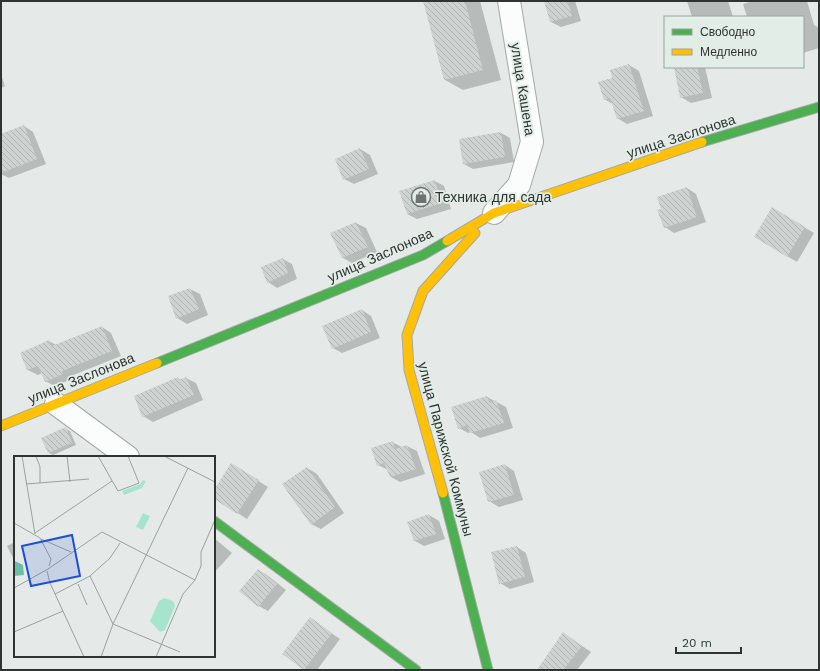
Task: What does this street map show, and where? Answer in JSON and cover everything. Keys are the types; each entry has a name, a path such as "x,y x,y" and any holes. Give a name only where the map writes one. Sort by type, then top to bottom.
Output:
{"street":[{"name":"улица Кашена","path":"494,213 519,185 532,142 509,1"},
{"name":"улица Заслонова","path":"1,426 423,255 494,213 697,144 819,107"},
{"name":"улица Парижской Коммуны","path":"488,670 453,527 409,370 407,335 423,291 454,254 494,213"},
{"path":"56,404 127,456"},
{"path":"215,522 416,670"}],"building":[{"path":"423,1 465,1 483,70 444,80"},
{"path":"544,1 568,1 572,16 550,22"},
{"path":"629,64 644,111 617,119 610,98 604,100 598,82 612,78 610,70"},
{"path":"674,68 697,68 703,93 680,98"},
{"path":"24,125 37,159 1,173 1,134"},
{"path":"501,132 505,157 463,164 459,139"},
{"path":"360,148 369,169 343,180 335,159"},
{"name":"Техника для сада","path":"435,180 442,203 407,214 399,191"},
{"path":"687,187 697,217 664,228 657,210 661,209 657,197"},
{"path":"772,207 805,227 787,257 754,237"},
{"path":"356,222 368,247 342,258 330,233"},
{"path":"283,258 288,273 267,283 261,267"},
{"path":"190,288 199,309 176,319 168,296"},
{"path":"362,309 371,332 332,349 322,326"},
{"path":"102,326 112,351 62,371 63,374 45,382 38,366 27,370 20,353 49,340 52,346"},
{"path":"178,377 179,380 186,377 194,395 142,417 134,396"},
{"path":"487,396 490,403 496,400 504,423 470,433 467,425 458,429 451,407"},
{"path":"66,427 72,443 48,453 41,438"},
{"path":"393,441 395,449 407,445 416,469 390,477 384,463 377,466 371,448"},
{"path":"231,463 259,480 237,514 215,500 215,488"},
{"path":"505,464 514,495 488,502 479,472"},
{"path":"307,467 335,507 311,525 282,484"},
{"path":"429,514 436,534 414,541 407,522"},
{"path":"517,546 525,577 499,584 491,552"},
{"path":"258,569 277,584 258,607 239,591"},
{"path":"310,617 332,633 304,670 282,654"},
{"path":"563,632 582,646 563,670 537,670"}],"traffic: fast":[{"path":"702,142 819,107"},
{"path":"157,363 423,255 447,241"},
{"path":"443,493 488,670"},
{"path":"215,522 416,670"}],"traffic: slow":[{"path":"447,241 494,213 702,142"},
{"path":"443,493 409,370 407,335 423,291 475,233"},
{"path":"1,426 157,363"}],"place":[{"name":"Техника для сада","path":"421,197"}]}
